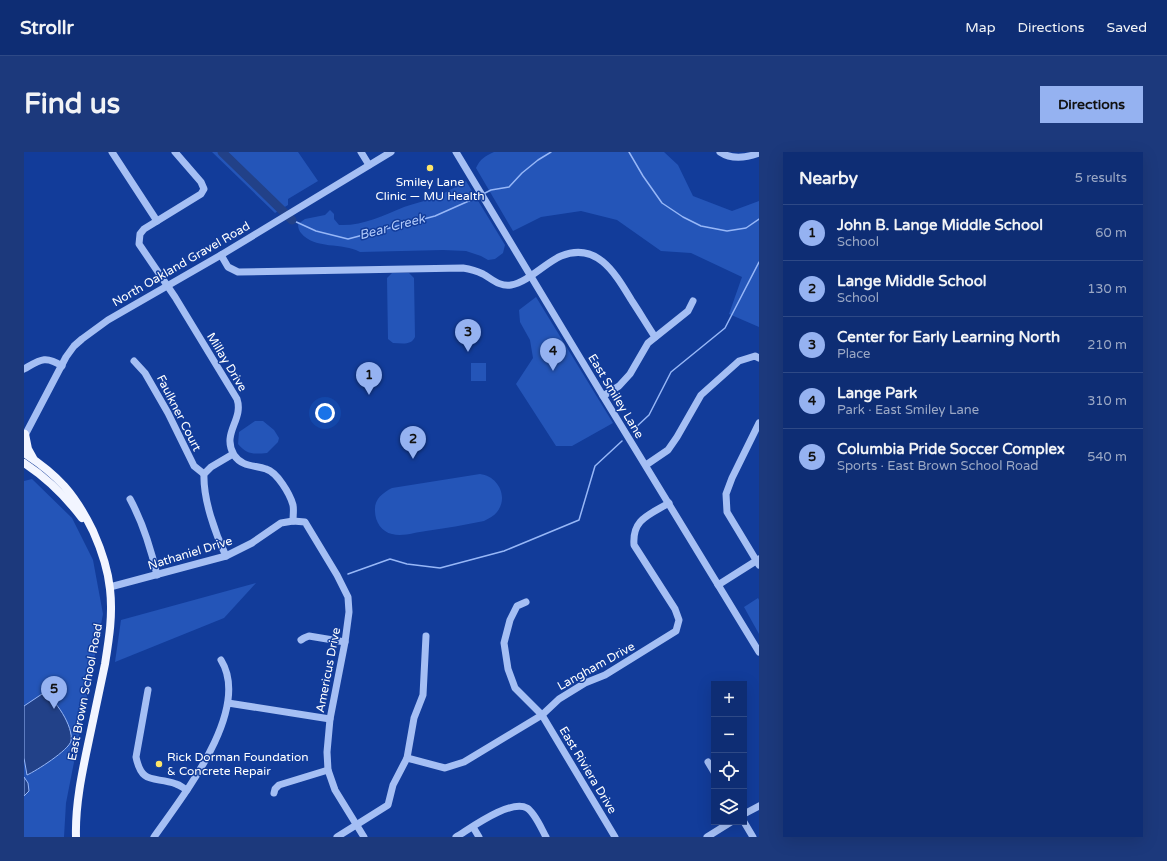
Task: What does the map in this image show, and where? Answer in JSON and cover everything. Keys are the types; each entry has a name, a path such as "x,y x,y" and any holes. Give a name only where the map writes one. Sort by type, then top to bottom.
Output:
{"main road":[{"path":"24,435 28,449 28,464"},
{"name":"East Brown School Road","path":"24,453 28,464 63,495 92,531 101,550 110,588 111,621 109,640 83,769 77,810 76,837"}],"street":[{"path":"112,152 157,221 201,194 204,189 201,182 175,152"},
{"path":"361,152 369,165"},
{"name":"North Oakland Gravel Road","path":"24,435 74,346 94,328 221,255 391,152"},
{"name":"East Smiley Lane","path":"456,152 759,652"},
{"path":"720,152 725,155 739,158 759,153"},
{"name":"Millay Drive","path":"157,221 144,229 140,234 140,244 237,399 239,412 237,420 231,431 230,438 233,454"},
{"path":"221,255 228,267 238,272 463,268 478,272 494,281 506,285 512,285 522,281 560,257 572,253 585,253 596,257 608,266 618,277 655,337"},
{"path":"603,396 619,386 630,374 648,343 688,310 693,301"},
{"path":"646,465 668,450 701,395 739,361 755,356 759,358"},
{"path":"24,369 39,360 45,359 53,360 62,366"},
{"name":"Faulkner Court","path":"134,361 145,373 168,413 194,466 204,474"},
{"path":"718,585 758,562 727,512 726,494 732,478 759,423"},
{"path":"226,556 217,538 204,486 204,474 211,466 233,454 246,465 265,469 274,474 291,500 293,521"},
{"path":"130,499 145,531 157,575"},
{"name":"Langham Drive","path":"407,758 445,768 464,762 542,715 559,699 585,683 605,676 676,631 679,620 675,609 634,545 633,535 636,527 645,518 669,503"},
{"name":"Nathaniel Drive","path":"110,588 226,556 252,543 281,523 293,521"},
{"name":"Americus Drive","path":"293,521 305,522 337,575 348,597 349,612 345,642 330,719 327,752 328,770 335,790 364,837"},
{"name":"East Riviera Drive","path":"526,602 517,606 510,620 504,643 508,669 515,688 542,715 615,837"},
{"path":"301,640 309,636 345,642"},
{"path":"337,837 388,804 393,785 407,758 414,718 423,695 426,636"},
{"path":"154,837 187,790 211,752 219,732 228,703 229,679 226,668 221,660"},
{"path":"148,690 136,757 137,763 143,775 149,779 176,784 187,790"},
{"path":"228,703 330,719"},
{"path":"708,762 711,767"},
{"path":"274,793 275,789 279,785 328,770"},
{"path":"456,837 504,809 515,806 526,808 533,816 546,837"},
{"path":"747,812 759,806"},
{"path":"706,837 726,825"},
{"path":"746,825 753,837"},
{"path":"473,827 479,837"}],"shaded area":[{"path":"212,152 298,152 318,181 288,199 288,205 275,213"},
{"path":"494,152 664,152 678,165 693,196 732,211 759,201 759,327 729,314 742,277 691,253 661,251 617,220 581,211 541,217 513,231 476,168 483,158"},
{"path":"466,181 505,245 503,253 495,259 488,260 466,251 443,250 360,252 345,247 314,242 301,233 299,229 298,224 305,219 325,215 330,210 334,214 334,219 339,225 364,222 435,197"},
{"path":"392,273 409,273 414,278 415,337 408,343 393,343 388,339 387,278"},
{"path":"536,297 613,423 572,446 556,446 516,384 533,358 530,340 520,322 519,310"},
{"path":"471,363 486,363 486,381 471,381"},
{"path":"255,421 263,421 274,430 279,438 278,442 267,453 251,453 241,448 238,444 239,432"},
{"path":"480,474 492,479 500,488 502,494 502,500 497,512 484,521 396,535 388,533 382,529 376,519 375,507 377,500 385,492 392,488"},
{"path":"32,479 72,518 93,560 103,614 66,803 64,837 24,837 24,481"},
{"path":"256,583 224,618 115,662 121,620"},
{"path":"758,598 759,600 759,634 744,607"},
{"path":"42,694 47,696 58,706 70,728 71,741 65,750 59,755 27,775 24,758 24,706"},
{"path":"24,777 28,783 29,791 24,796"}],"waterway":[{"name":"Bear Creek","path":"222,152 292,220"},
{"name":"Bear Creek","path":"483,194 491,190 509,187 522,173 551,152"},
{"name":"Bear Creek","path":"629,152 643,176 662,203 683,217 701,226 727,231 746,228 759,219"},
{"name":"Bear Creek","path":"292,220 316,231 348,239 435,216 480,196"},
{"path":"634,429 649,415 671,372 725,328 759,262"},
{"path":"348,574 390,559 407,564 440,568 504,551 579,520 595,466 622,441"}],"place":[{"name":"Smiley Lane Clinic — MU Health","path":"430,168"},
{"name":"Center for Early Learning North","path":"468,352"},
{"name":"Lange Park","path":"553,371"},
{"name":"John B. Lange Middle School","path":"369,395"},
{"name":"Lange Middle School","path":"413,459"},
{"name":"Columbia Pride Soccer Complex","path":"54,709"},
{"name":"Rick Dorman Foundation & Concrete Repair","path":"159,764"}]}
